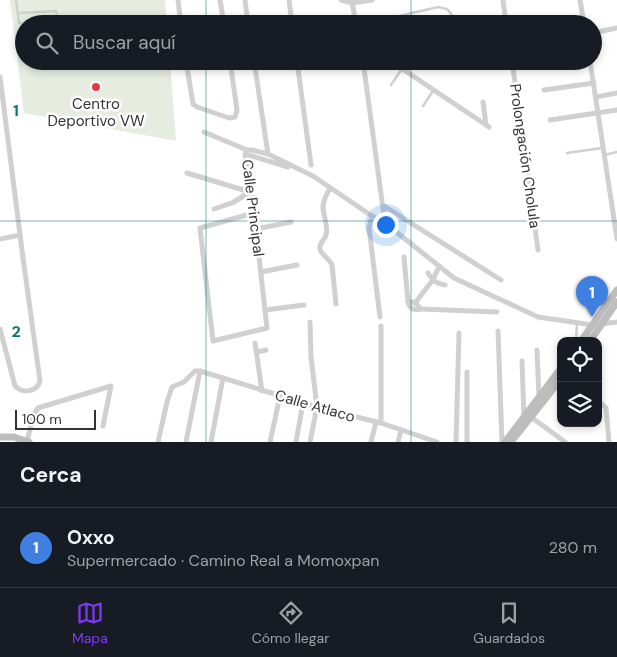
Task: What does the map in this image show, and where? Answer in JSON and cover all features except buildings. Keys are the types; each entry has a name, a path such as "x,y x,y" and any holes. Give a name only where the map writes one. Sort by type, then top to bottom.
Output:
{"street":[{"path":"178,0 180,15"},
{"path":"220,0 222,15"},
{"path":"245,0 247,15"},
{"path":"289,0 291,15"},
{"path":"341,0 352,2 372,0"},
{"path":"503,0 505,15"},
{"path":"580,0 582,15"},
{"path":"352,2 354,15"},
{"path":"602,31 617,28"},
{"path":"187,70 192,104 229,118 235,117 237,110 231,70"},
{"path":"255,70 268,154"},
{"path":"298,70 311,165"},
{"path":"364,70 385,223"},
{"path":"404,70 487,126 483,102"},
{"name":"Prolongación Cholula","path":"513,70 538,250"},
{"path":"592,70 617,239"},
{"path":"0,77 40,381 39,386 24,392 15,386 0,329"},
{"path":"544,90 594,83"},
{"path":"596,97 617,93"},
{"path":"550,120 617,110"},
{"path":"204,132 247,150"},
{"name":"Calle Principal","path":"254,213 200,228 213,340 268,328 257,229 245,154 247,150 268,154 313,176 385,223 454,278 538,317 593,326"},
{"path":"288,167 249,155 257,229 291,222"},
{"path":"187,173 250,192"},
{"path":"330,188 323,208 327,232 321,241 320,247 321,252 330,260 332,265 336,304"},
{"path":"243,190 250,192"},
{"path":"214,209 232,203 250,192"},
{"path":"384,206 501,280"},
{"path":"372,216 369,228 380,318"},
{"path":"0,239 20,235"},
{"path":"404,257 408,302 411,308 415,310 496,312"},
{"path":"261,272 297,265"},
{"path":"415,303 439,267"},
{"path":"432,277 438,284 445,285"},
{"path":"585,337 617,290"},
{"path":"408,302 415,303 421,309"},
{"path":"593,337 617,302"},
{"path":"265,310 304,305"},
{"path":"310,322 311,357 317,407 310,442"},
{"path":"593,326 617,322"},
{"path":"371,442 378,423 380,326"},
{"path":"498,331 504,442"},
{"path":"456,442 459,333"},
{"path":"255,342 262,391"},
{"path":"256,352 266,350"},
{"path":"537,350 539,400"},
{"path":"504,442 528,417 522,361"},
{"path":"186,442 200,371"},
{"name":"Calle Atlaco","path":"158,442 172,387 184,382 193,372 200,371 437,442"},
{"path":"466,372 467,442"},
{"path":"511,442 557,374"},
{"path":"211,442 223,378"},
{"path":"539,400 558,382"},
{"path":"0,437 28,442 34,414 38,408 111,386 104,426"},
{"path":"270,442 280,396"},
{"path":"296,442 304,403"},
{"path":"602,404 606,408 609,442"},
{"path":"528,417 566,442"},
{"path":"398,442 402,430"}],"lane":[{"path":"16,0 18,15"},
{"path":"403,15 438,7 447,9 452,15"},
{"path":"18,12 56,11 57,15"},
{"path":"391,85 400,70"},
{"path":"423,106 433,90"},
{"path":"567,153 603,148"},
{"path":"604,155 617,152"},
{"path":"576,337 577,323"}],"shaded area":[{"name":"Centro Deportivo VW","path":"10,0 165,0 166,15 15,15 15,40"},
{"name":"Centro Deportivo VW","path":"19,70 171,70 176,141 24,113"}],"place":[{"name":"Centro Deportivo VW","path":"96,87"},
{"name":"Oxxo","path":"592,317"}]}
